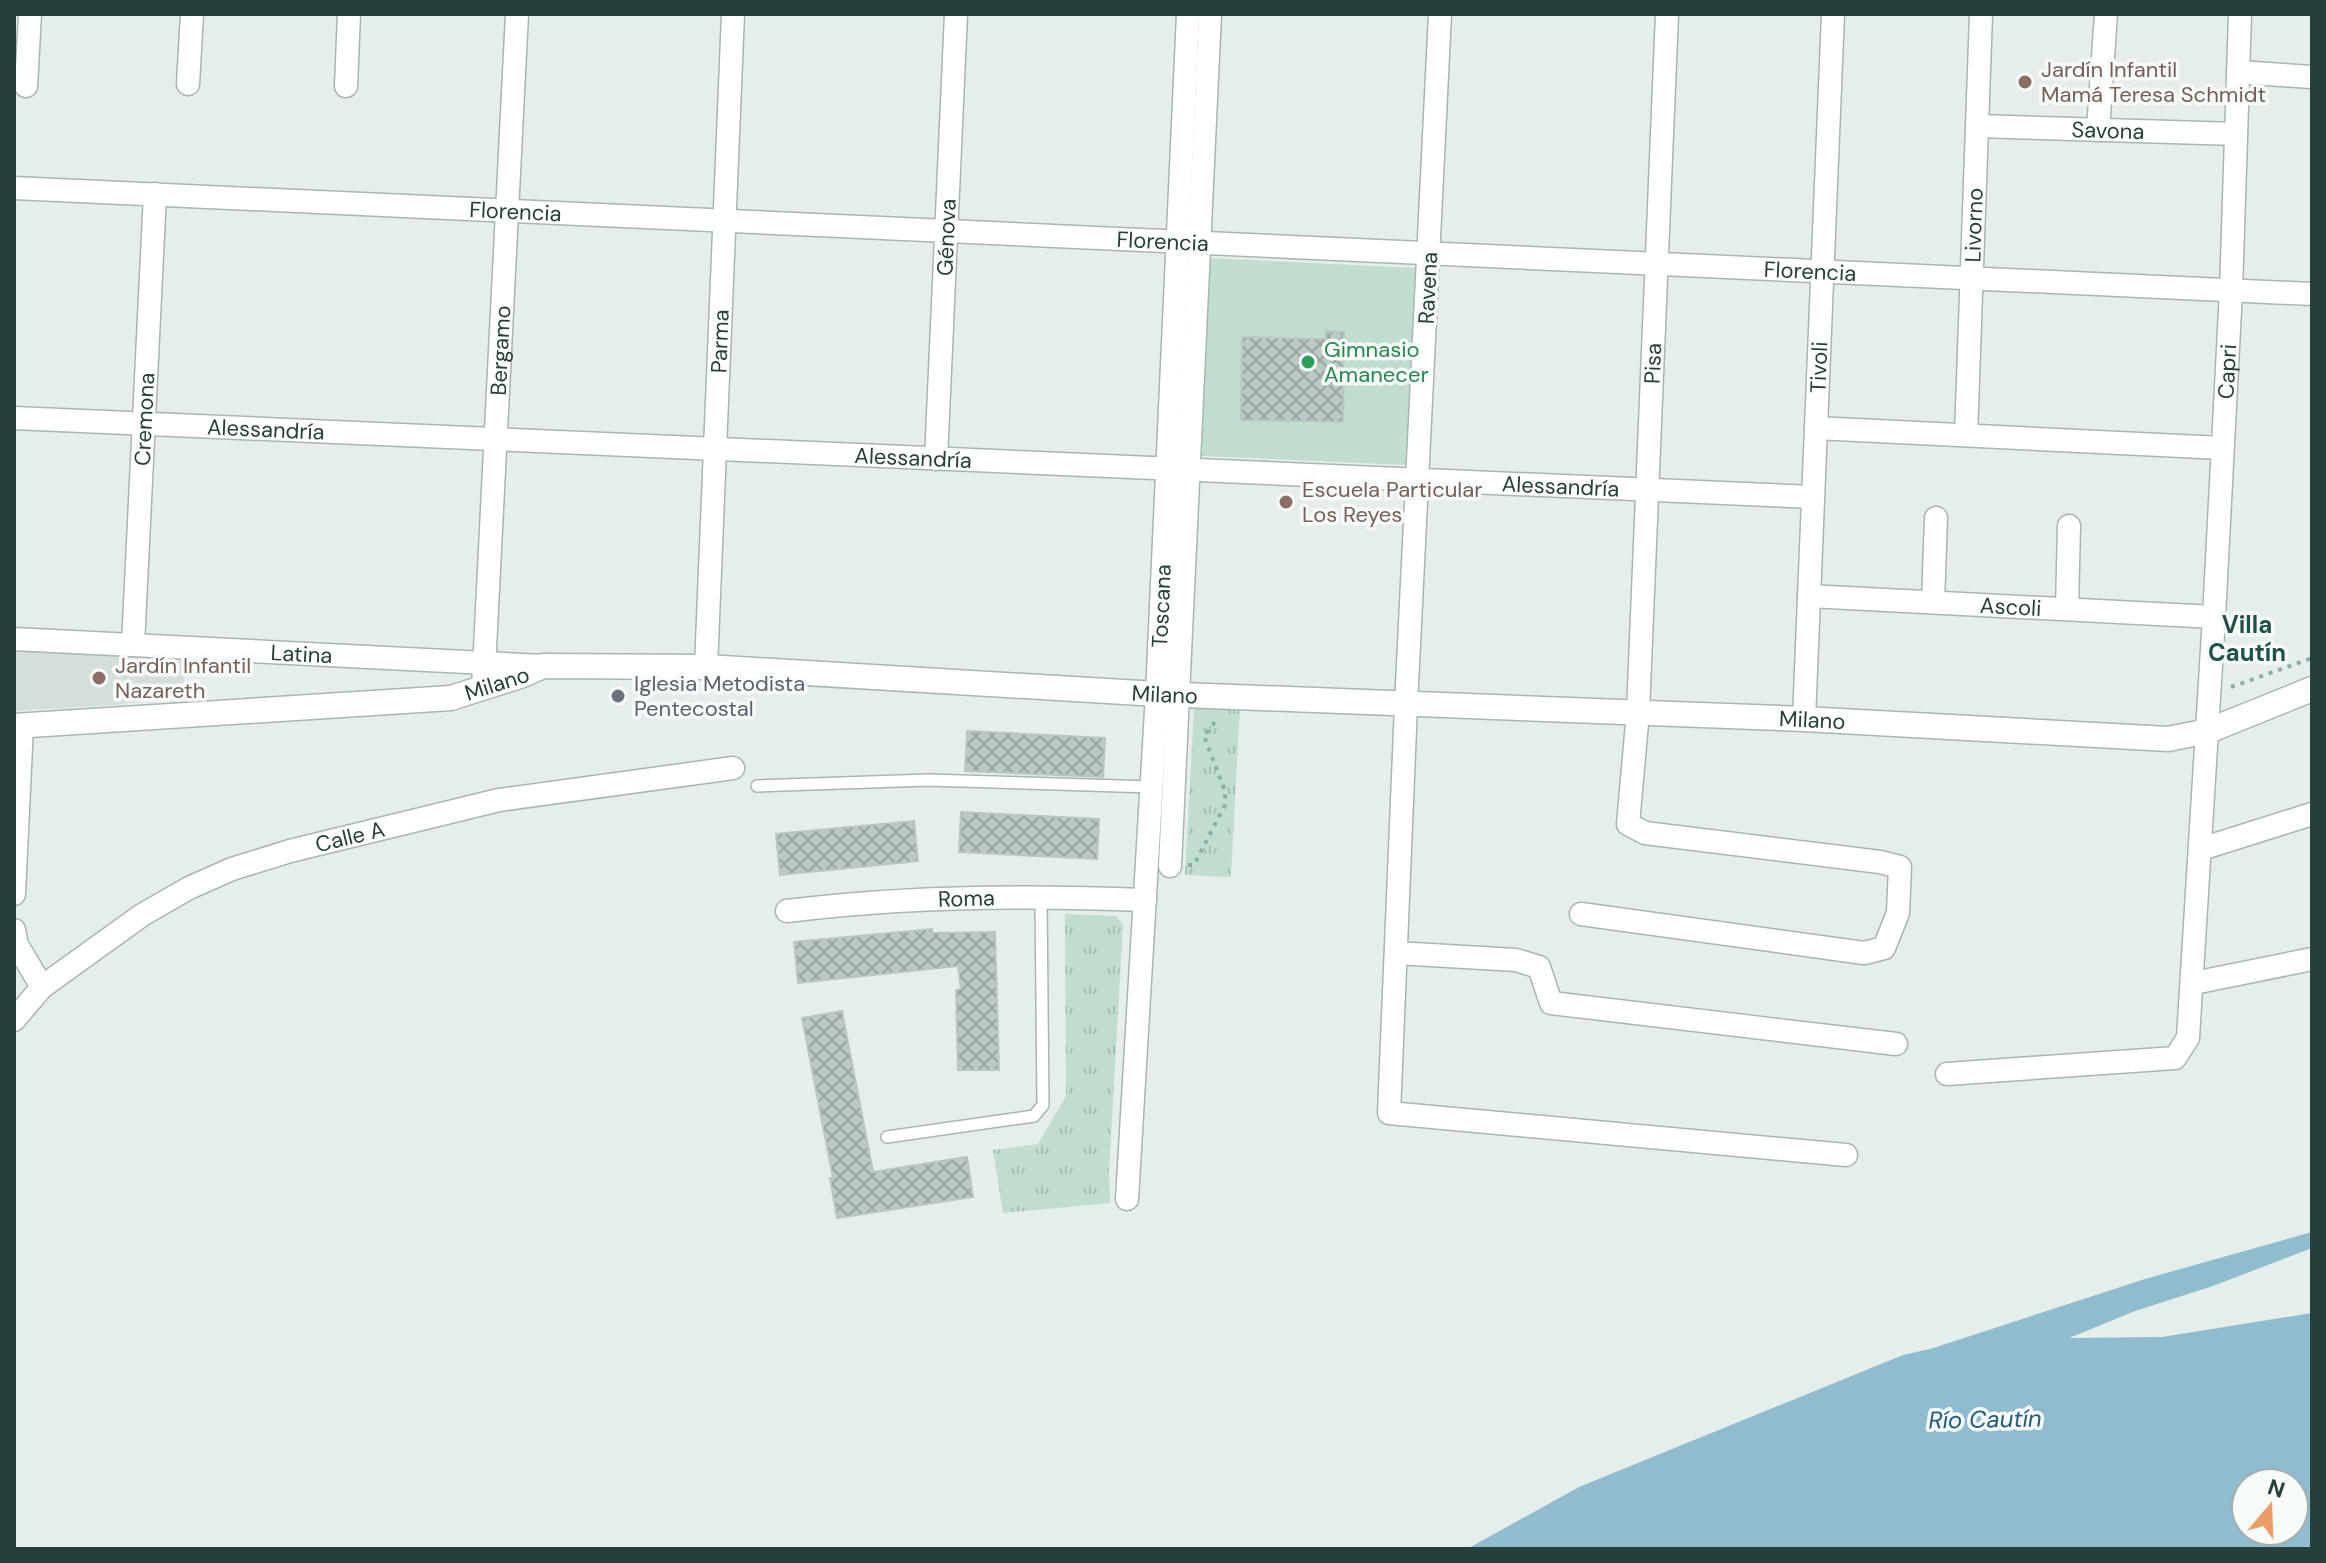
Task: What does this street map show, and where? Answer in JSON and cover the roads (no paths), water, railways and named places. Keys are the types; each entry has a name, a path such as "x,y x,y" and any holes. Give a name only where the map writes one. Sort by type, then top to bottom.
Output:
{"street":[{"path":"26,86 30,14"},
{"path":"188,84 192,14"},
{"path":"346,86 349,14"},
{"name":"Bergamo","path":"484,676 517,14"},
{"name":"Parma","path":"706,667 733,14"},
{"name":"Génova","path":"936,459 956,14"},
{"name":"Toscana","path":"1188,14 1189,242"},
{"name":"Toscana","path":"1178,865 1168,695 1189,242 1210,14"},
{"name":"Ravena","path":"1440,14 1389,1113 1846,1155"},
{"name":"Pisa","path":"1581,914 1864,953 1884,948 1898,913 1900,867 1645,833 1628,824 1638,712 1667,14"},
{"name":"Tivoli","path":"1804,719 1833,14"},
{"name":"Livorno","path":"1966,435 1981,14"},
{"path":"2098,130 2106,14"},
{"name":"Capri","path":"1947,1074 2175,1058 2188,1038 2194,983 2231,291 2240,14"},
{"path":"2238,72 2312,77"},
{"name":"Savona","path":"1978,126 2236,134"},
{"name":"Florencia","path":"14,188 2312,294"},
{"name":"Cremona","path":"133,645 155,194"},
{"name":"Alessandría","path":"14,418 1813,497"},
{"path":"1816,428 2222,448"},
{"path":"1933,602 1936,518"},
{"path":"2067,609 2069,526"},
{"name":"Ascoli","path":"1809,596 2214,617"},
{"name":"Latina","path":"14,639 133,645 484,676"},
{"name":"Milano","path":"18,726 451,698 484,676 543,666 706,667 1168,695 1804,719 2168,739 2208,731 2312,689"},
{"name":"Toscana","path":"1127,1199 1152,787 1168,695"},
{"path":"14,894 18,726"},
{"name":"Calle A","path":"14,1020 42,987 166,901 189,888 247,865 290,851 499,800 733,768"},
{"path":"2201,849 2312,814"},
{"name":"Roma","path":"787,911 877,900 1041,896 1145,900"},
{"path":"14,930 17,945 42,987"},
{"path":"1396,953 1516,960 1539,967 1551,1003 1896,1044"},
{"path":"2194,983 2312,959"}],"lane":[{"path":"757,786 928,780 1152,787"},
{"path":"887,1137 1034,1116 1043,1105 1041,896"}],"water":[{"name":"Río Cautín","path":"2312,1232 2312,1248 2069,1338 2162,1337 2312,1313 2312,1549 1467,1549 1579,1487 1903,1355 2145,1279"}],"place":[{"name":"Jardín Infantil Mamá Teresa Schmidt","path":"2025,82"},
{"name":"Gimnasio Amanecer","path":"1308,362"},
{"name":"Escuela Particular Los Reyes","path":"1286,502"},
{"name":"Jardín Infantil Nazareth","path":"99,678"},
{"name":"Iglesia Metodista Pentecostal","path":"618,696"}],"district":[{"name":"Villa Cautín","path":"2247,638"}]}
